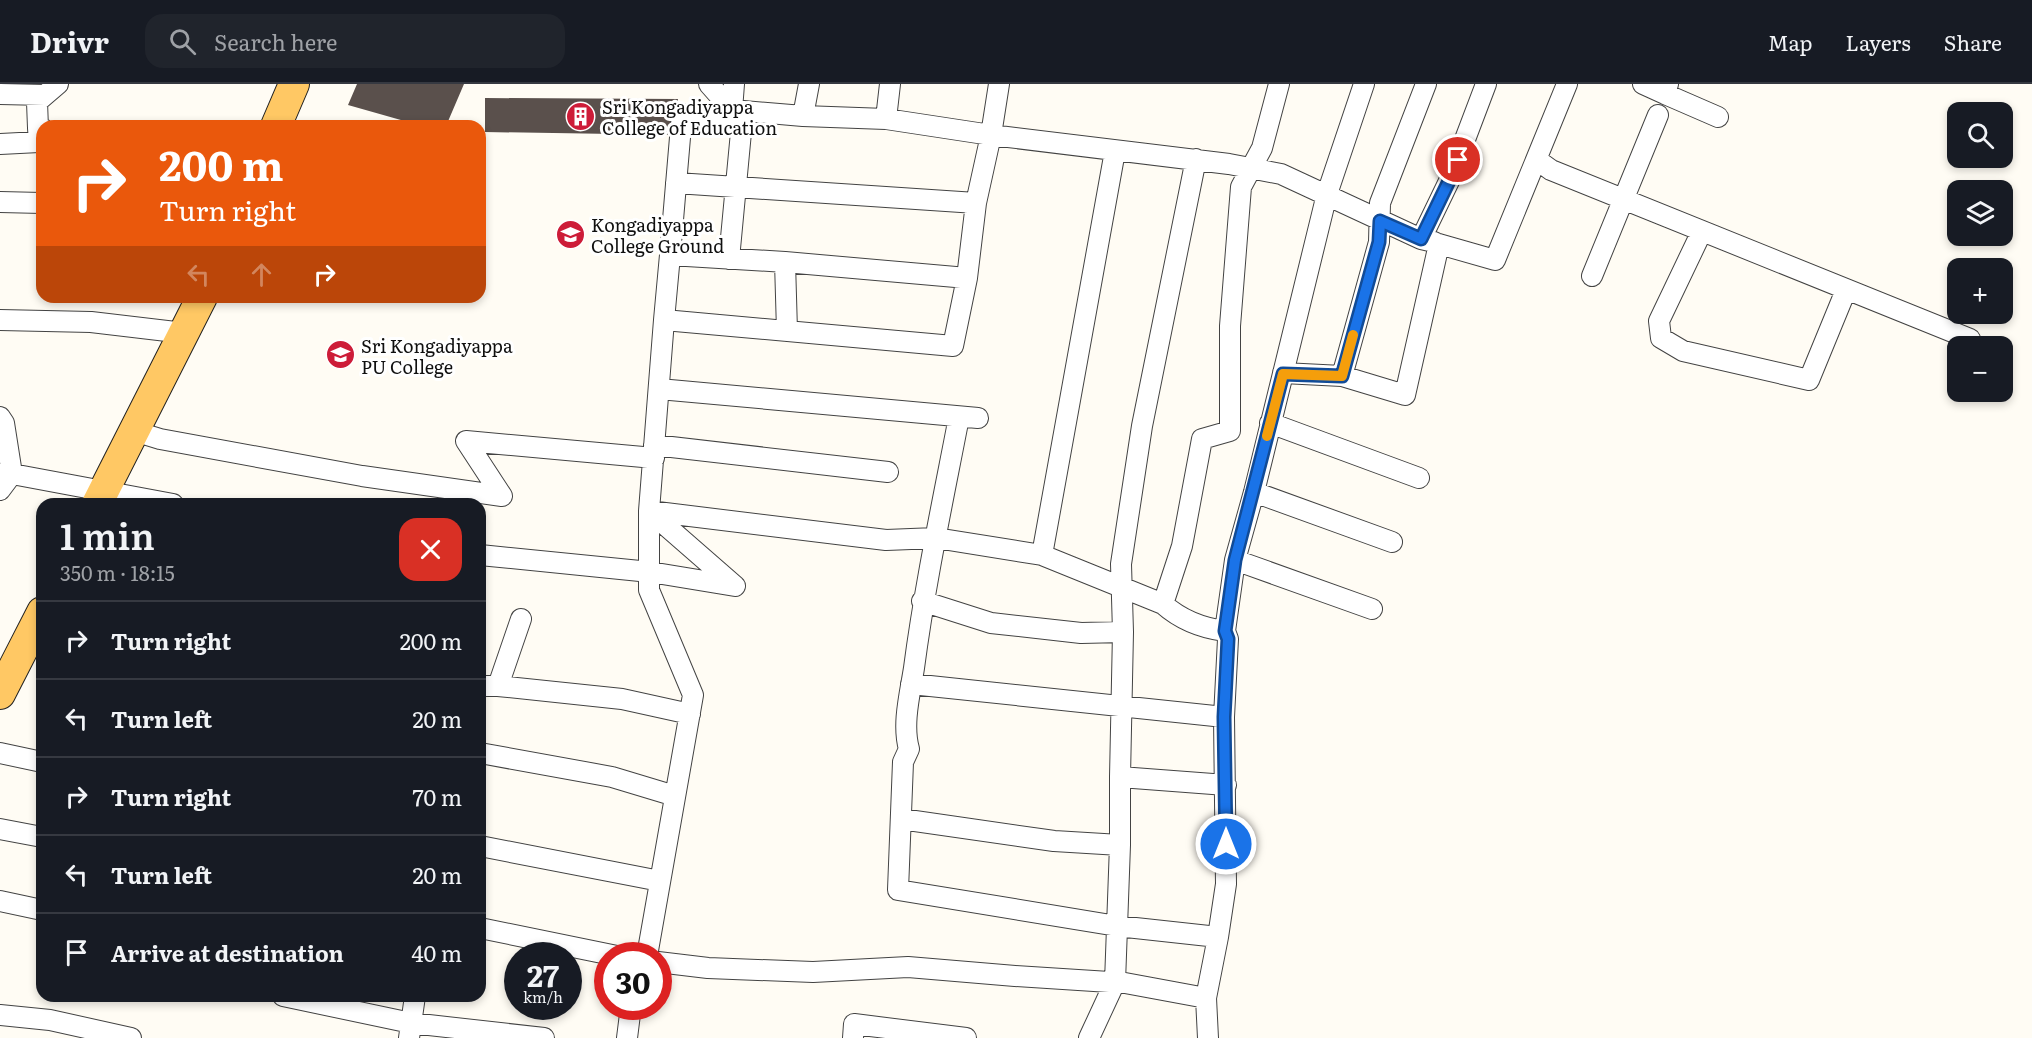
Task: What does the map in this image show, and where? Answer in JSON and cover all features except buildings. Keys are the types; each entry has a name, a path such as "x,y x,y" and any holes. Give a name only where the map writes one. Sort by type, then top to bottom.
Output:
{"main road":[{"path":"279,120 294,84"},
{"path":"100,498 199,303"},
{"path":"0,694 36,624"}],"street":[{"path":"709,84 737,110 803,116 886,119 991,135 1196,159 1281,174 1380,221 1430,241 1495,260 1567,84"},
{"path":"729,259 736,188 737,110 734,84"},
{"path":"803,116 809,84"},
{"path":"886,119 890,84"},
{"path":"664,320 953,346 967,278 976,203 991,135 999,84"},
{"path":"1163,604 1184,541 1202,439 1230,431 1230,326 1241,186 1262,148 1279,84"},
{"path":"1208,1038 1206,998 1226,884 1224,717 1228,639 1225,631 1235,560 1254,492 1327,194 1364,84"},
{"path":"1342,376 1379,242 1380,203 1426,84"},
{"path":"1283,374 1342,376 1405,395 1430,241 1450,179 1486,84"},
{"path":"1643,84 1666,89 1718,117"},
{"path":"0,94 52,90"},
{"path":"39,120 37,102 52,90"},
{"path":"649,942 693,695 649,590 650,511 654,451 681,114 729,117 737,110"},
{"path":"1592,276 1658,115"},
{"path":"0,144 36,142"},
{"path":"1042,555 1115,151"},
{"path":"1089,1038 1115,982 1120,845 1123,632 1121,564 1142,426 1196,159"},
{"path":"1537,160 1551,170 1962,336"},
{"path":"676,183 976,203"},
{"path":"0,202 36,203"},
{"path":"1702,231 1659,321 1660,338 1683,351 1809,380 1845,290"},
{"path":"669,255 785,262 967,278"},
{"path":"785,262 787,331"},
{"path":"0,320 91,322 184,333"},
{"path":"659,389 968,417 922,601 906,736 909,749 903,762 898,890 1117,926 1218,937"},
{"path":"0,417 4,423 6,474 0,490"},
{"path":"1270,423 1419,478"},
{"path":"134,431 160,439 362,476 502,496 466,441 654,451 888,472"},
{"path":"6,474 100,498"},
{"path":"1254,492 1392,542"},
{"path":"650,511 886,540 936,538 1042,555 1163,604 1174,614 1206,628 1225,631"},
{"path":"486,556 650,572 735,586 650,511"},
{"path":"1235,560 1372,609"},
{"path":"922,601 991,623 1081,633 1123,632"},
{"path":"521,619 489,686 622,699 690,714"},
{"path":"912,684 1224,717"},
{"path":"0,753 36,761"},
{"path":"486,754 612,777 675,796"},
{"path":"1120,777 1226,785"},
{"path":"902,819 1054,842 1120,845"},
{"path":"0,829 36,836"},
{"path":"486,847 660,881"},
{"path":"0,901 36,909"},
{"path":"486,929 594,951"},
{"path":"672,964 708,968 813,972 908,967 1115,982 1206,998"},
{"path":"305,1002 410,1030 544,1038"},
{"path":"410,1030 414,1002"},
{"path":"0,1015 50,1020 131,1038"},
{"path":"627,1038 629,1020"},
{"path":"853,1038 854,1024 966,1038"}],"slow traffic":[{"path":"1267,436 1283,374 1342,376 1353,335"}],"place":[{"name":"Sri Kongadiyappa College of Education","path":"581,116"},
{"name":"Kongadiyappa College Ground","path":"570,234"},
{"name":"Sri Kongadiyappa PU College","path":"340,355"}],"route":[{"path":"1226,844 1224,717 1228,639 1225,631 1235,560 1283,374 1342,376 1379,242 1380,221 1421,239 1458,160"}]}
